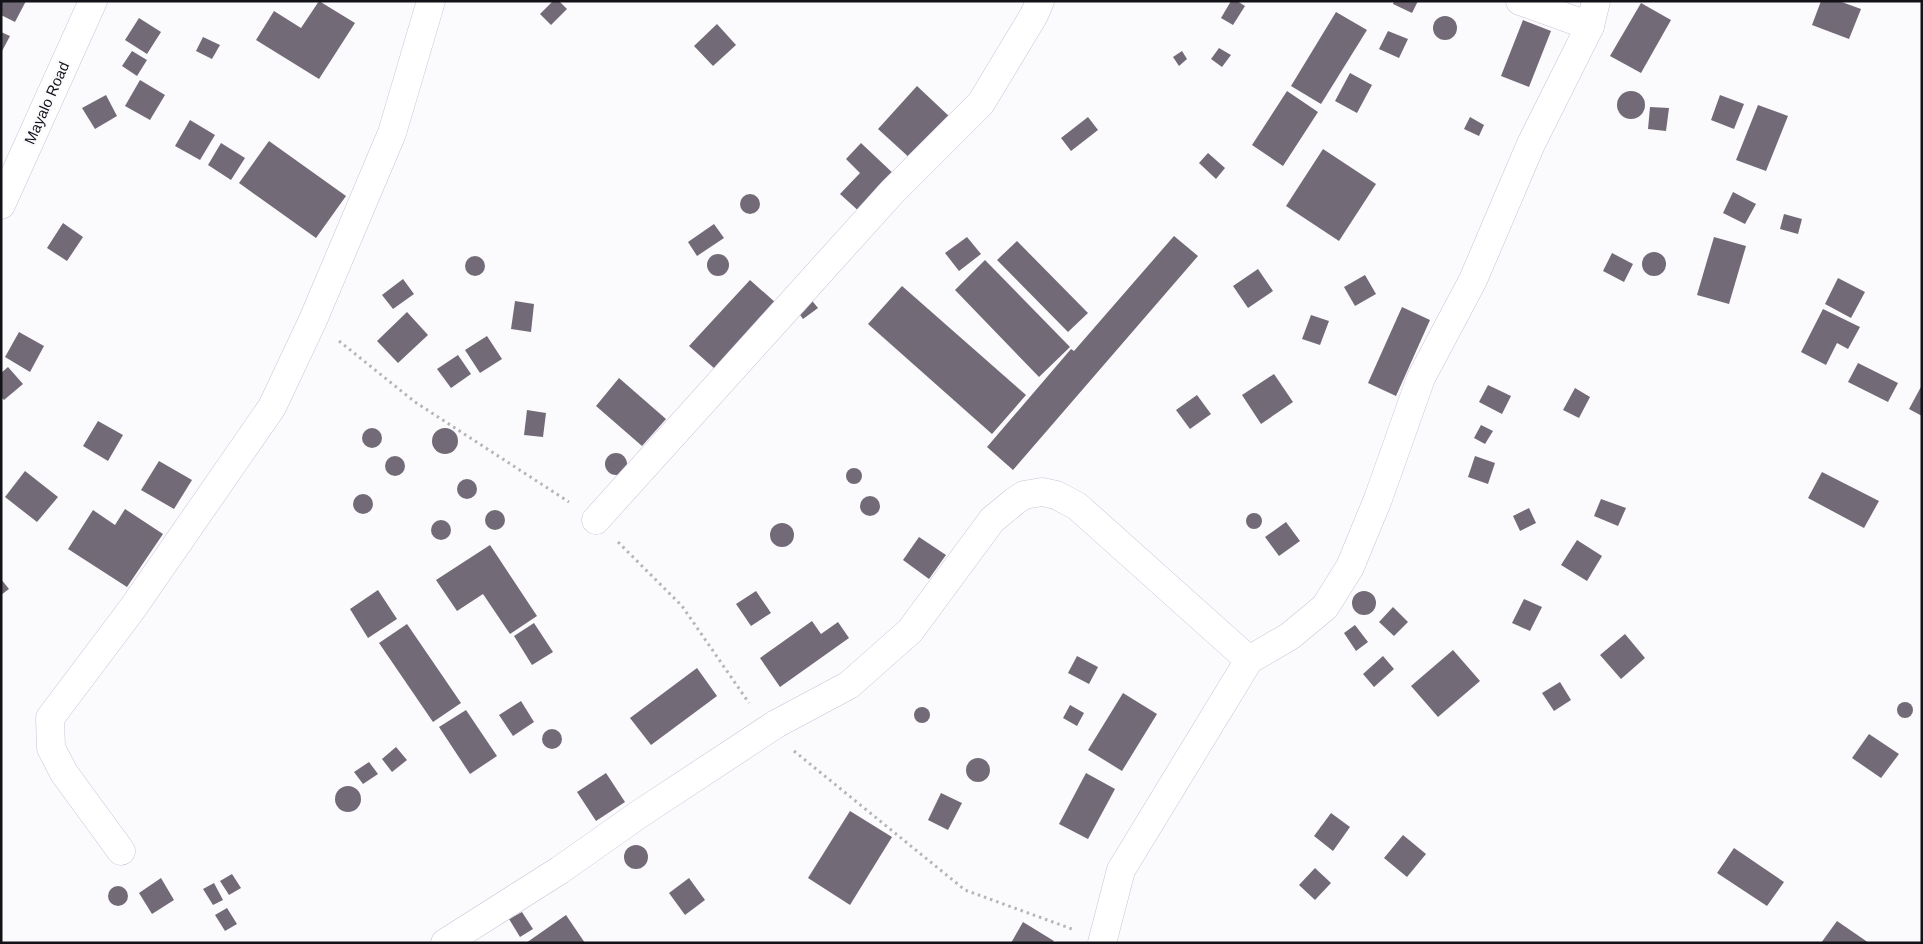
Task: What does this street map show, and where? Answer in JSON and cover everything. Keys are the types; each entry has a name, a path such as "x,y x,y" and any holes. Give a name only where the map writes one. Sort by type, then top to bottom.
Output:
{"street":[{"name":"Mayalo Road","path":"1,205 93,1"},
{"path":"121,851 64,773 51,748 50,718 132,609 272,407 313,320 392,133 432,1"},
{"path":"596,520 892,192 980,103 1034,15 1040,1"},
{"path":"1102,941 1121,870 1249,660 1290,636 1325,607 1350,567 1378,499 1421,378 1473,280 1531,144 1593,14 1520,1"},
{"path":"445,943 560,870 638,815 768,731 849,685 910,631 992,520 1024,495 1042,492 1056,495 1078,506 1249,660"}],"path":[{"path":"313,320 415,402 596,520 682,606 768,731 965,890 1102,941"}],"building":[{"path":"1,1 26,1 15,22 1,15"},
{"path":"319,1 355,23 319,79 256,40 274,11 301,28"},
{"path":"553,1 559,1 567,9 551,25 540,14"},
{"path":"1231,1 1237,1 1245,6 1233,25 1221,18"},
{"path":"1394,1 1418,1 1412,13 1393,4"},
{"path":"1821,1 1839,1 1861,9 1849,39 1812,25"},
{"path":"1641,3 1671,20 1641,73 1610,56"},
{"path":"1336,12 1367,30 1321,104 1291,86"},
{"path":"1445,16 1450,17 1456,23 1456,33 1450,39 1445,40 1440,39 1434,33 1433,28 1434,23 1440,17"},
{"path":"139,18 161,32 147,54 125,40"},
{"path":"1523,20 1551,31 1529,87 1501,76"},
{"path":"717,24 736,45 713,66 694,46"},
{"path":"1388,31 1408,39 1399,58 1379,49"},
{"path":"1,32 10,36 1,53"},
{"path":"203,37 220,45 212,59 196,51"},
{"path":"1219,48 1231,55 1222,67 1211,59"},
{"path":"132,51 147,60 137,76 122,66"},
{"path":"1182,51 1187,59 1179,66 1173,57"},
{"path":"1350,73 1372,85 1357,113 1335,101"},
{"path":"140,80 165,95 150,120 125,106"},
{"path":"917,86 951,118 912,160 878,129"},
{"path":"1287,91 1318,112 1283,166 1252,145"},
{"path":"1631,91 1641,95 1645,105 1641,115 1631,119 1621,115 1617,105 1621,95"},
{"path":"106,95 117,116 95,129 82,108"},
{"path":"1720,95 1744,104 1734,129 1711,120"},
{"path":"1758,105 1788,116 1766,171 1736,160"},
{"path":"1650,107 1669,108 1666,131 1648,129"},
{"path":"1088,117 1098,130 1071,151 1061,138"},
{"path":"1470,117 1484,125 1479,136 1464,129"},
{"path":"190,120 215,135 200,160 175,146"},
{"path":"269,141 346,196 316,238 239,183"},
{"path":"221,143 245,158 231,180 208,165"},
{"path":"861,143 897,177 862,214 840,194 860,173 846,159"},
{"path":"1323,149 1376,184 1339,241 1286,206"},
{"path":"1208,153 1225,168 1216,179 1199,163"},
{"path":"1733,192 1756,204 1745,224 1723,213"},
{"path":"746,194 754,194 760,200 760,208 754,214 746,214 740,208 740,200"},
{"path":"1784,214 1802,219 1798,234 1780,229"},
{"path":"63,223 83,237 67,261 47,248"},
{"path":"714,224 724,238 697,256 688,242"},
{"path":"1174,236 1198,256 1013,470 987,447 1071,349 1074,351"},
{"path":"967,237 981,254 959,271 945,253"},
{"path":"1714,237 1746,246 1729,304 1697,295"},
{"path":"1017,241 1088,313 1068,332 997,260"},
{"path":"1654,252 1659,253 1665,259 1665,269 1659,275 1654,276 1649,275 1643,269 1642,264 1643,259 1649,253"},
{"path":"1612,253 1633,264 1624,282 1603,271"},
{"path":"718,254 726,257 729,265 726,273 718,276 710,273 707,265 710,257"},
{"path":"475,256 482,259 485,266 482,273 475,276 468,273 465,266 468,259"},
{"path":"985,260 1070,347 1039,377 955,290"},
{"path":"1258,269 1273,291 1248,308 1233,286"},
{"path":"1365,275 1376,294 1355,306 1344,287"},
{"path":"1838,278 1865,292 1851,318 1825,304"},
{"path":"403,279 414,294 393,309 382,295"},
{"path":"750,280 776,303 715,369 689,346"},
{"path":"902,286 1026,395 992,434 868,324"},
{"path":"809,297 818,308 803,319 795,308"},
{"path":"515,301 534,304 531,332 511,329"},
{"path":"1402,307 1430,320 1396,396 1368,383"},
{"path":"1823,309 1860,327 1848,349 1837,343 1826,365 1801,352"},
{"path":"407,312 428,335 398,363 377,341"},
{"path":"1311,315 1329,321 1320,345 1302,339"},
{"path":"19,332 44,346 30,372 5,357"},
{"path":"487,336 502,359 480,373 465,350"},
{"path":"458,355 471,374 451,388 437,369"},
{"path":"1858,363 1898,383 1888,402 1848,382"},
{"path":"8,367 23,384 4,400 1,397 1,373"},
{"path":"1274,374 1293,402 1261,424 1242,395"},
{"path":"619,378 666,419 642,446 596,406"},
{"path":"1488,385 1511,396 1502,414 1479,402"},
{"path":"1922,385 1922,416 1909,409"},
{"path":"1575,388 1590,397 1579,418 1563,410"},
{"path":"1197,395 1211,414 1190,429 1176,410"},
{"path":"527,410 546,413 543,437 524,435"},
{"path":"98,421 123,435 108,461 83,446"},
{"path":"1481,425 1493,431 1485,444 1474,438"},
{"path":"372,428 379,431 382,438 379,445 372,448 365,445 362,438 365,431"},
{"path":"445,428 454,432 458,441 454,450 445,454 436,450 432,441 436,432"},
{"path":"616,453 624,456 627,464 624,472 616,475 608,472 605,464 608,456"},
{"path":"395,456 402,459 405,466 402,473 395,476 388,473 385,466 388,459"},
{"path":"1475,456 1495,463 1488,484 1468,477"},
{"path":"159,461 192,480 174,509 141,490"},
{"path":"851,468 857,468 862,473 860,482 851,484 846,479 846,473"},
{"path":"25,471 58,497 37,522 5,497"},
{"path":"1822,472 1879,501 1864,528 1808,498"},
{"path":"467,479 474,482 477,489 474,496 467,499 460,496 457,489 460,482"},
{"path":"363,494 370,497 373,504 370,511 363,514 356,511 353,504 356,497"},
{"path":"870,496 877,499 880,506 877,513 870,516 863,513 860,506 863,499"},
{"path":"1601,499 1626,508 1618,526 1594,516"},
{"path":"1529,508 1536,523 1520,531 1513,516"},
{"path":"125,509 163,534 127,587 68,549 93,510 115,525"},
{"path":"495,510 502,513 505,520 502,527 495,530 488,527 485,520 488,513"},
{"path":"1251,513 1257,513 1262,518 1260,527 1251,529 1246,524 1246,518"},
{"path":"441,520 448,523 451,530 448,537 441,540 434,537 431,530 434,523"},
{"path":"1286,522 1300,541 1279,556 1265,537"},
{"path":"782,523 791,526 794,535 791,544 782,547 773,544 770,535 773,526"},
{"path":"919,537 946,555 929,579 903,560"},
{"path":"1577,540 1602,556 1587,581 1561,565"},
{"path":"490,545 537,616 510,634 483,594 457,611 436,580"},
{"path":"1,579 9,589 1,595"},
{"path":"378,590 397,619 368,638 350,609"},
{"path":"756,591 771,613 751,626 736,604"},
{"path":"1364,591 1373,594 1376,603 1373,612 1364,615 1355,612 1352,603 1355,594"},
{"path":"1524,599 1542,607 1530,631 1512,623"},
{"path":"1393,607 1408,622 1394,636 1379,622"},
{"path":"812,621 821,634 838,622 849,638 780,687 760,658"},
{"path":"534,623 553,652 532,665 514,636"},
{"path":"407,624 461,703 433,722 379,643"},
{"path":"1355,625 1368,642 1356,651 1344,633"},
{"path":"1625,634 1645,658 1621,679 1600,655"},
{"path":"1453,650 1480,681 1438,717 1411,686"},
{"path":"1077,656 1098,667 1089,684 1068,673"},
{"path":"1383,656 1394,669 1374,687 1363,674"},
{"path":"697,668 717,696 651,745 630,718"},
{"path":"1560,682 1571,700 1554,711 1542,693"},
{"path":"1123,693 1157,714 1122,771 1088,750"},
{"path":"521,701 534,722 513,736 499,715"},
{"path":"1905,702 1913,710 1905,718 1897,710"},
{"path":"1070,705 1084,713 1077,726 1063,718"},
{"path":"922,707 930,715 922,723 914,715"},
{"path":"466,710 497,756 470,774 439,727"},
{"path":"552,729 559,732 562,739 559,746 552,749 545,746 542,739 545,732"},
{"path":"1869,734 1899,754 1881,778 1852,758"},
{"path":"396,747 407,760 392,772 382,759"},
{"path":"978,758 987,761 990,770 987,779 978,782 969,779 966,770 969,761"},
{"path":"369,762 378,774 363,784 354,772"},
{"path":"606,773 625,802 596,821 577,792"},
{"path":"1086,773 1115,789 1088,839 1059,824"},
{"path":"348,786 357,790 361,799 357,808 348,812 339,808 335,799 339,790"},
{"path":"941,793 962,803 948,830 928,820"},
{"path":"850,811 892,837 850,905 808,878"},
{"path":"1331,813 1350,827 1333,851 1314,836"},
{"path":"1403,835 1426,854 1407,877 1384,858"},
{"path":"636,845 645,848 648,857 645,866 636,869 627,866 624,857 627,848"},
{"path":"1734,848 1784,882 1767,906 1717,873"},
{"path":"1315,868 1331,883 1315,900 1299,885"},
{"path":"232,874 241,888 229,895 220,881"},
{"path":"161,878 174,900 152,914 139,893"},
{"path":"689,878 705,900 685,915 669,893"},
{"path":"214,883 223,900 213,905 203,889"},
{"path":"118,886 125,889 128,896 125,903 118,906 111,903 108,896 111,889"},
{"path":"227,908 237,924 225,931 215,915"},
{"path":"522,912 533,929 520,937 509,919"},
{"path":"566,915 585,943 526,943"},
{"path":"1837,921 1869,943 1821,943"},
{"path":"1023,922 1054,941 1052,943 1011,943"}]}
